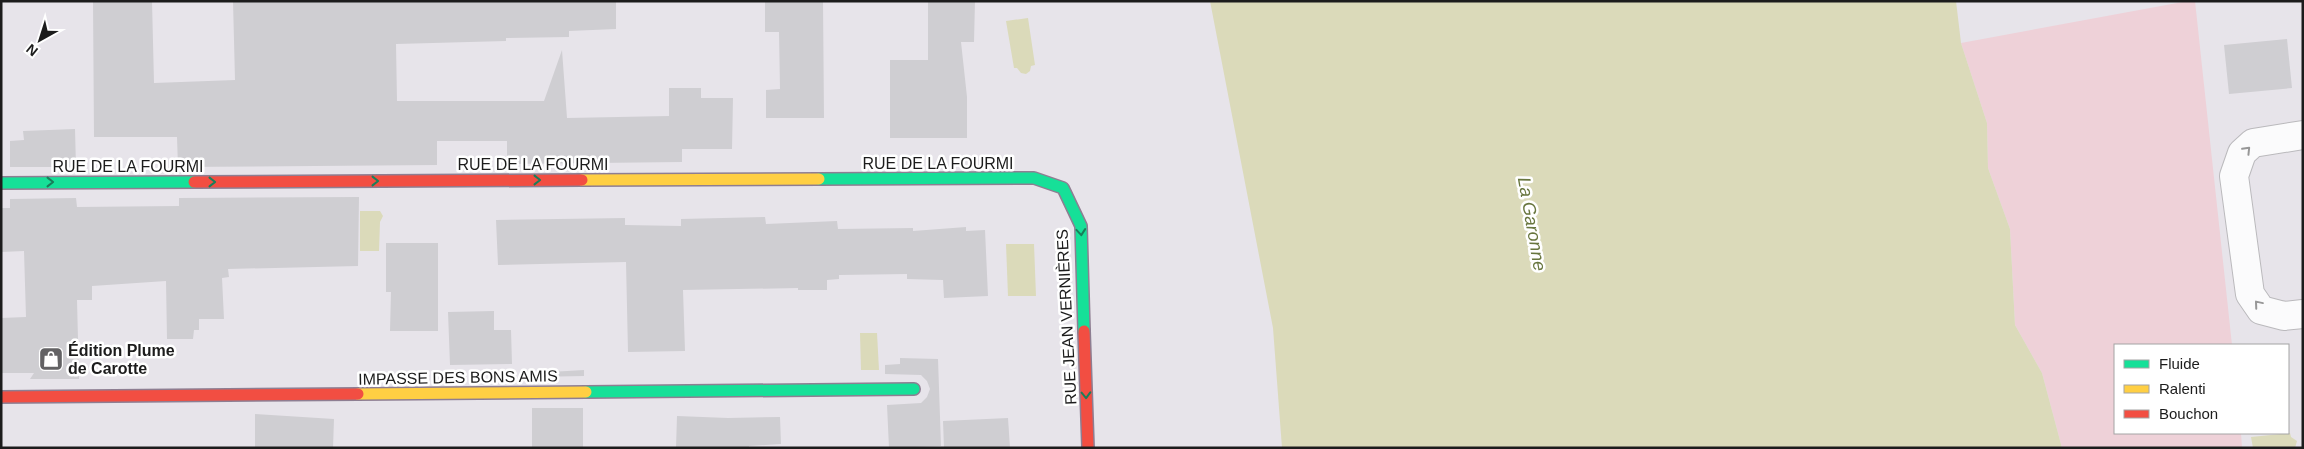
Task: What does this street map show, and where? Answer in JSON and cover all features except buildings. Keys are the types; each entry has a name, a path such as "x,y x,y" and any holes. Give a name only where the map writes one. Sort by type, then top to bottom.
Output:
{"street":[{"path":"2303,135 2253,143 2242,153 2234,176 2250,294 2262,310 2284,316 2303,314"},
{"name":"RUE DE LA FOURMI","path":"1,183 1034,178 1063,188"},
{"name":"RUE JEAN VERNIÈRES","path":"1063,188 1081,226 1088,448"},
{"name":"IMPASSE DES BONS AMIS","path":"1,398 914,389"}],"shaded area":[{"path":"2195,1 2232,344 2114,344 2114,434 2241,434 2242,448 2062,448 2042,373 2015,325 2010,229 1988,168 1987,123 1961,43"}],"water":[{"name":"La Garonne","path":"1210,1 1956,1 1961,43 1987,123 1988,168 2010,229 2015,325 2042,373 2062,448 1282,448 1273,328"},
{"path":"1028,18 1035,65 1031,66 1030,71 1026,74 1014,68 1006,21"},
{"path":"360,211 380,211 383,216 380,222 379,251 360,251"},
{"path":"1006,244 1034,244 1036,296 1008,296"},
{"path":"860,333 877,333 879,370 861,370"},
{"path":"2289,433 2297,441 2295,448 2253,448 2251,437"}],"traffic: fast":[{"path":"819,179 1034,178 1063,188 1081,226 1084,331"},
{"path":"1,183 194,182"},
{"path":"586,392 914,389"}],"traffic: slow":[{"path":"582,180 819,179"},
{"path":"358,394 586,392"}],"traffic: jam":[{"path":"194,182 582,180"},
{"path":"1084,331 1088,448"},
{"path":"1,397 358,394"}],"place":[{"name":"Édition Plume de Carotte","path":"51,359"}]}
